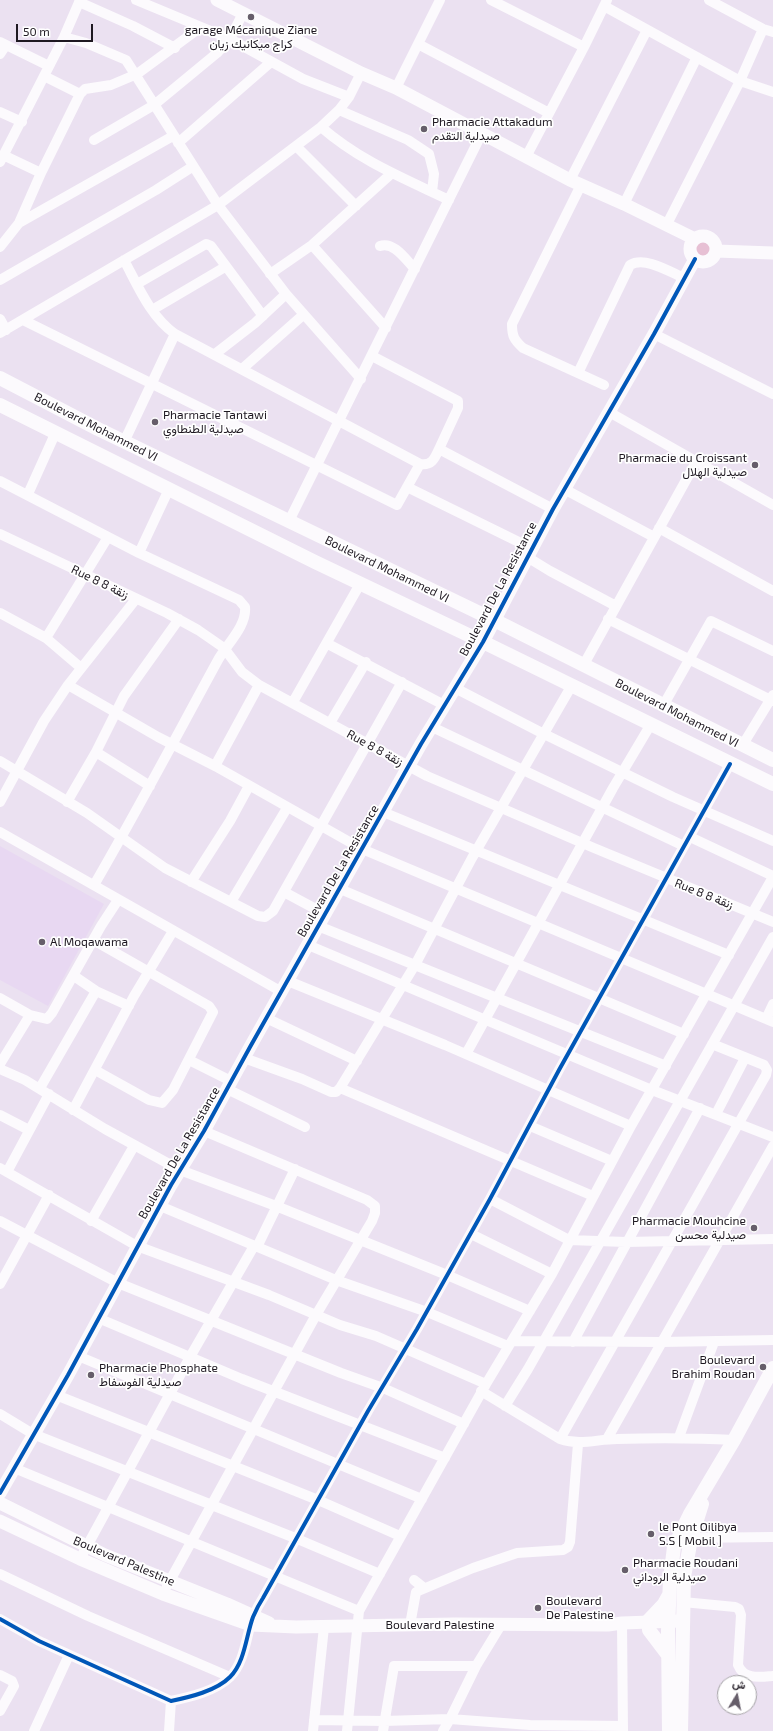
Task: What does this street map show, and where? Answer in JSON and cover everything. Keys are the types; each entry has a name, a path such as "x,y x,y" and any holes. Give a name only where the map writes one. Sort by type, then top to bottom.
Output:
{"main road":[{"name":"Boulevard Mohammed VI","path":"0,378 124,442 494,620 582,666 773,760"},
{"name":"Boulevard Mohammed VI","path":"0,405 55,434 360,584 572,685 773,784"},
{"path":"680,1731 675,1626 669,1595 672,1557 684,1538 712,1477 773,1368"},
{"path":"669,1731 668,1655 683,1602 685,1570 684,1538"},
{"path":"668,1655 648,1626 669,1595"}],"street":[{"path":"136,0 230,39 303,79 349,97"},
{"path":"218,0 361,74 396,88 575,182 667,224 695,239"},
{"path":"396,88 440,0"},
{"path":"491,0 584,47"},
{"path":"667,224 740,81 768,31 709,0"},
{"path":"41,173 2,159 64,37 80,1 175,48"},
{"path":"526,157 584,47 605,3 647,30 740,81 773,92"},
{"path":"94,140 154,105 217,54 230,39 243,13"},
{"path":"0,248 19,223 41,173 80,94 85,89 111,85 137,74 175,48 201,27"},
{"path":"604,385 524,348 515,340 512,334 512,324 575,182 647,30"},
{"path":"64,37 86,43 126,60 137,74 192,167 218,205 303,315 361,379"},
{"path":"0,54 3,43 49,66"},
{"path":"418,44 549,112"},
{"path":"624,204 698,57"},
{"path":"19,223 176,139 272,62"},
{"path":"0,319 3,332 218,205 321,127 340,110 349,97 361,74"},
{"path":"44,76 80,94"},
{"path":"340,110 408,140 430,154 434,174 432,192"},
{"path":"0,112 22,122"},
{"path":"321,127 339,143 358,156 449,200"},
{"path":"289,521 361,379 482,133"},
{"path":"296,146 356,206"},
{"path":"0,280 156,190 192,167"},
{"path":"270,274 312,245 392,173"},
{"path":"704,236 712,239 716,247 716,251 715,256 708,261 699,261 695,259 690,249 695,239 704,236"},
{"path":"137,284 204,244 210,246 262,316"},
{"path":"380,246 386,244 392,247 415,269"},
{"path":"312,245 386,328"},
{"path":"716,251 773,253"},
{"name":"Boulevard De La Resistance","path":"0,1493 56,1396 137,1246 204,1131 318,926 444,705 483,642 529,552 654,334 695,259"},
{"path":"124,260 152,310 175,334 420,464 425,465 432,462 456,415 458,401 372,356"},
{"path":"578,373 630,265 638,262 646,263 684,278"},
{"path":"152,310 225,267"},
{"path":"215,354 262,316 286,294"},
{"path":"242,369 303,315"},
{"path":"23,320 397,505 420,464"},
{"path":"124,442 150,384 175,334"},
{"path":"654,334 773,394"},
{"path":"609,412 773,505"},
{"path":"28,494 55,434"},
{"path":"439,449 553,509"},
{"path":"582,666 696,462"},
{"path":"0,481 28,494 139,553 242,603 245,611 242,621 224,648 150,786 94,885"},
{"path":"407,488 529,552 616,606"},
{"path":"139,553 168,489"},
{"path":"564,489 654,537"},
{"path":"660,528 773,591"},
{"name":"Rue 8 8 زنقة","path":"0,534 179,619 212,638 224,648 242,672 259,685 293,702 409,767 501,808 773,922"},
{"path":"46,638 108,537"},
{"path":"293,702 328,644 360,584"},
{"path":"0,802 44,721 68,685 136,599"},
{"path":"0,613 23,624 46,638 80,668"},
{"path":"67,802 96,752 115,712 134,682 179,619"},
{"path":"608,619 689,660 772,699 742,746"},
{"path":"663,706 711,621 773,651"},
{"path":"328,644 366,662 444,705"},
{"path":"330,723 366,662"},
{"path":"0,761 87,813 151,859 191,882 258,916 265,917 270,914 284,892 320,825 402,682"},
{"path":"68,685 172,745 215,766 362,849 769,1020 773,1004"},
{"path":"215,766 259,685"},
{"path":"244,1058 302,1079 331,1092 336,1092 340,1088 414,965 455,888 542,734 572,685"},
{"path":"455,688 542,734 704,812 773,841"},
{"path":"466,1054 602,808 651,724"},
{"path":"432,727 684,846"},
{"path":"96,752 150,786"},
{"path":"0,1619 69,1655 171,1701 189,1697 230,1677 240,1660 252,1620 295,1538 471,1234 548,1090 730,764"},
{"path":"191,882 230,821 249,786"},
{"path":"231,902 287,808"},
{"path":"383,812 729,955"},
{"path":"0,832 282,992"},
{"path":"348,1726 359,1611 464,1424 483,1387 552,1274 631,1126 773,876 690,837"},
{"path":"340,889 684,1034"},
{"path":"284,892 325,914"},
{"path":"0,998 30,1015 45,1019 50,1017 93,940 118,900"},
{"path":"318,926 666,1066"},
{"path":"73,1110 129,1006 173,931"},
{"path":"505,1406 543,1342 679,1100 773,937"},
{"path":"93,940 212,1009 211,1019 169,1097 162,1103 150,1100 95,1070"},
{"path":"308,945 652,1090 773,1137"},
{"path":"74,976 96,991 129,1006"},
{"path":"288,981 466,1054 631,1126"},
{"path":"96,991 44,1091 29,1130 4,1170 137,1246 406,1348 483,1387 505,1406 560,1439 578,1444 607,1439 679,1437 734,1440"},
{"path":"0,1064 30,1015"},
{"path":"266,1018 357,1061"},
{"path":"560,1439 767,1072 764,1065 712,1044"},
{"path":"716,1114 745,1058"},
{"path":"189,1060 229,1085 305,1127"},
{"path":"0,1069 44,1091 134,1146 180,1170 276,1206 447,1275 530,1311"},
{"path":"340,1088 593,1196"},
{"path":"572,1342 700,1108"},
{"path":"0,1115 29,1130"},
{"path":"530,1126 612,1161"},
{"path":"163,1594 232,1466 276,1391 316,1315 374,1217 375,1206 367,1200 204,1131"},
{"path":"91,1221 134,1146"},
{"path":"607,1439 773,1146"},
{"path":"80,1559 150,1434 210,1321 256,1247 295,1169"},
{"path":"0,1284 49,1195"},
{"path":"490,1199 569,1240 626,1242 773,1239"},
{"path":"160,1206 336,1280 510,1343 714,1342 773,1340"},
{"path":"0,1221 118,1283 340,1373 383,1388 464,1424"},
{"path":"471,1234 552,1274"},
{"path":"98,1318 190,1357 318,1407 360,1426 445,1458"},
{"path":"679,1437 714,1342"},
{"path":"78,1356 169,1396 254,1429 422,1499"},
{"path":"56,1396 318,1500 400,1536"},
{"path":"0,1414 33,1434 295,1538 380,1574"},
{"path":"410,1625 416,1592 424,1588 473,1568 517,1553 563,1550 568,1547 570,1542 578,1444"},
{"path":"14,1468 110,1506 274,1577 359,1611"},
{"name":"Boulevard Palestine","path":"0,1503 88,1547 169,1581 252,1620"},
{"name":"Boulevard Palestine","path":"0,1521 80,1559 163,1594 272,1625 324,1627 358,1625 675,1626"},
{"path":"684,1538 773,1537"},
{"path":"0,1574 88,1616 230,1677"},
{"path":"414,1580 424,1588"},
{"path":"683,1602 735,1607 739,1609 741,1615 738,1665 740,1671 755,1678 773,1676"},
{"path":"443,1731 476,1666 500,1625"},
{"path":"314,1720 348,1726 383,1726 450,1718 527,1728 623,1728 622,1626"},
{"path":"313,1731 324,1627"},
{"path":"34,1731 69,1655"},
{"path":"383,1726 394,1666 476,1666"},
{"path":"216,1671 220,1683"},
{"path":"0,1675 12,1681 14,1686 0,1711"},
{"path":"169,1731 171,1701"}],"shaded area":[{"path":"703,239 710,242 713,249 710,256 703,259 696,256 693,249 696,242"},
{"name":"Al Moqawama","path":"0,846 104,904 48,1006 0,980"}],"cycle path":[{"path":"0,1493 68,1375 171,1185 204,1131 421,744 483,642 553,509 654,334 695,259"},
{"path":"0,1619 39,1641 171,1701 210,1690 230,1677 239,1664 253,1617 259,1605 490,1199 559,1070 730,764"}],"place":[{"name":"garage Mécanique Ziane كراج ميكانيك زيان","path":"251,17"},
{"name":"Pharmacie Attakadum صيدلية التقدم","path":"424,129"},
{"name":"Pharmacie Tantawi صيدلية الطنطاوي","path":"155,422"},
{"name":"Pharmacie du Croissant صيدلية الهلال","path":"755,465"},
{"name":"Al Moqawama","path":"42,942"},
{"name":"Pharmacie Mouhcine صيدلية محسن","path":"754,1228"},
{"name":"Boulevard Brahim Roudan","path":"763,1367"},
{"name":"Pharmacie Phosphate صيدلية الفوسفاط","path":"91,1375"},
{"name":"le Pont Oilibya S.S [ Mobil ]","path":"651,1534"},
{"name":"Pharmacie Roudani صيدلية الروداني","path":"625,1570"},
{"name":"Boulevard De Palestine","path":"538,1608"}]}
